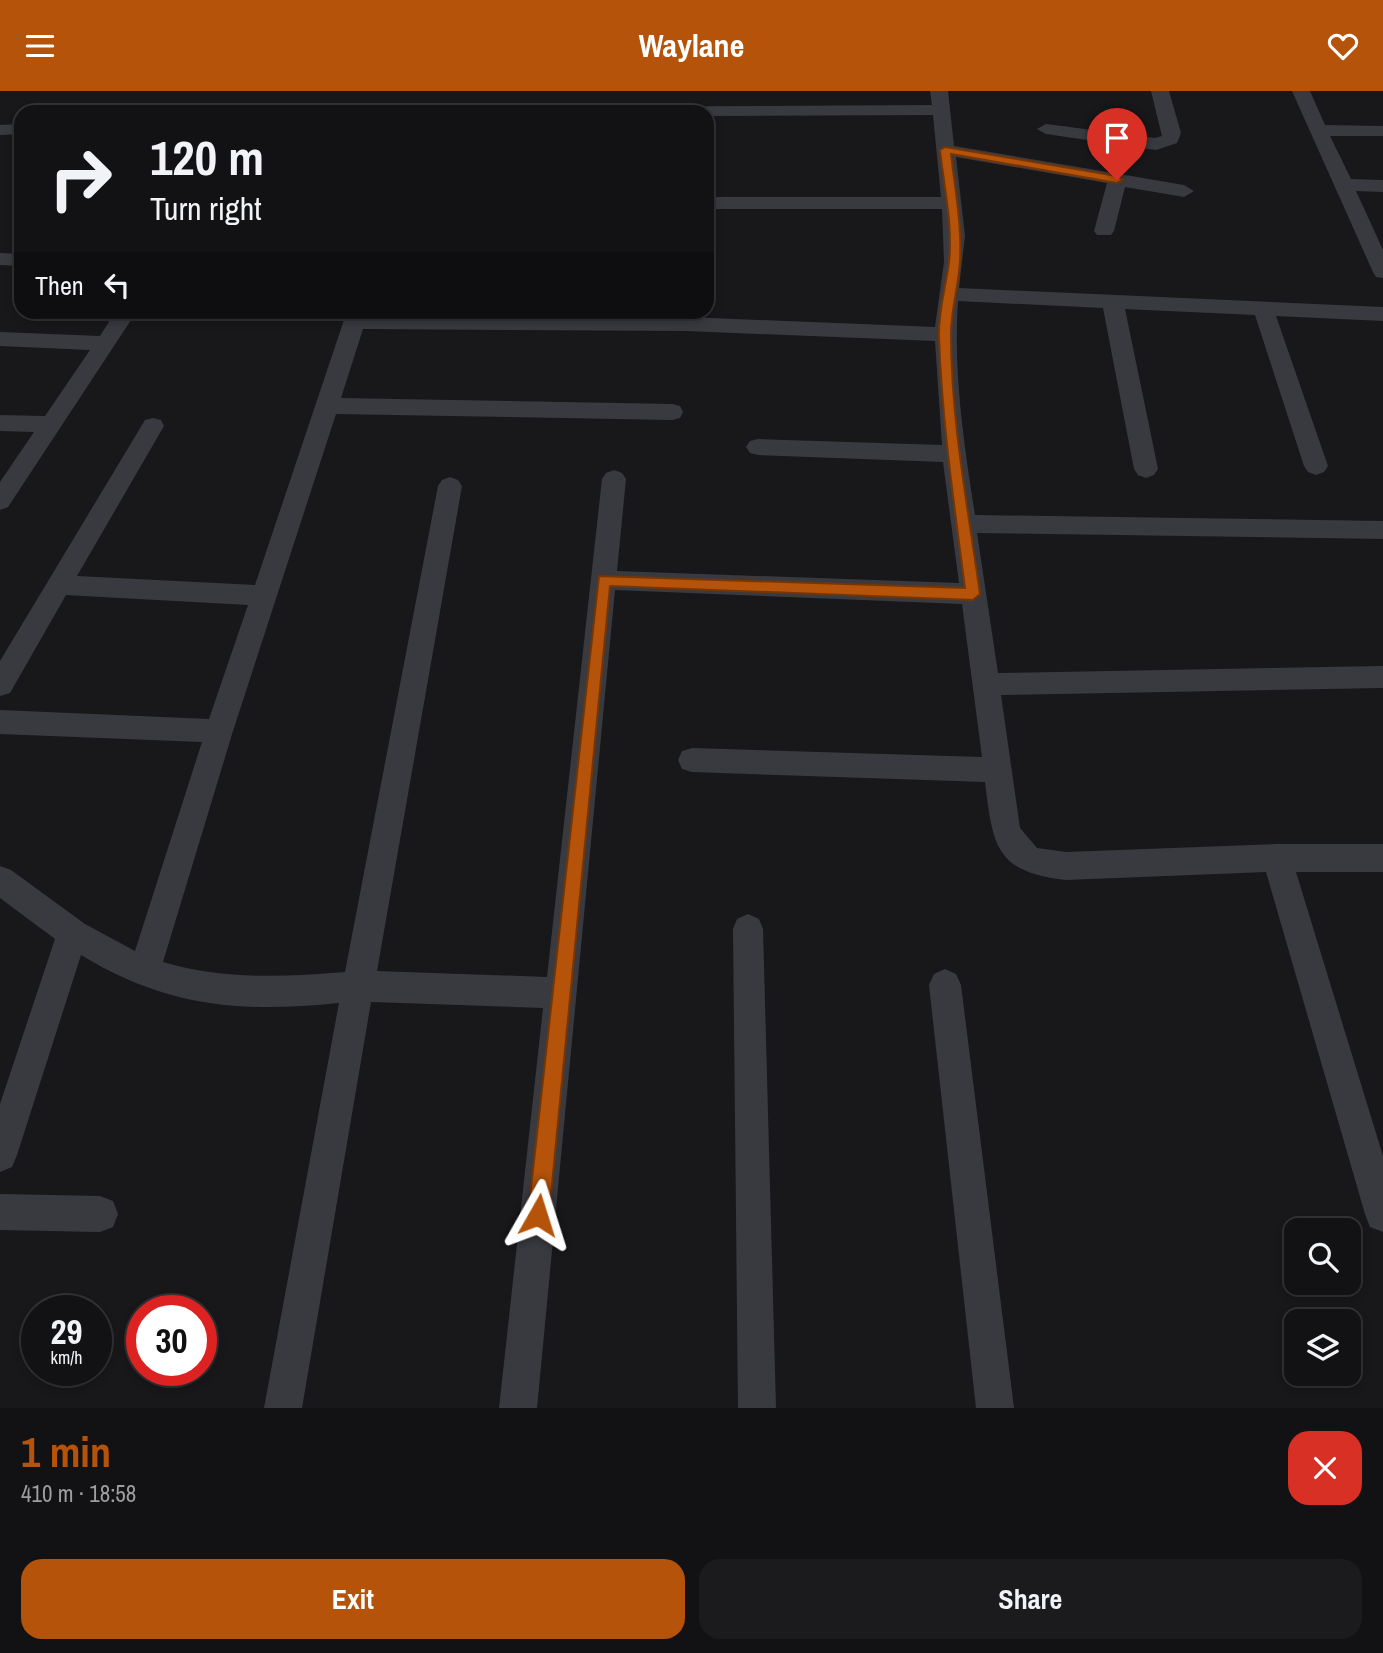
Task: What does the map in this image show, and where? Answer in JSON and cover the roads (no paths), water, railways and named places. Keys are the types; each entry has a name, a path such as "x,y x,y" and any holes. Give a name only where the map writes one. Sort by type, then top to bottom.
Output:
{"street":[{"path":"1046,129 1156,144 1166,143 1171,139 1172,133 1160,91"},
{"path":"1301,91 1383,272"},
{"path":"595,105 705,100 940,100 955,236 945,334 954,454 1006,830 1016,851 1036,863 1066,866 1277,858 1383,858"},
{"path":"1320,130 1383,131"},
{"path":"945,150 1184,191"},
{"path":"1104,231 1117,180"},
{"path":"1345,185 1383,186"},
{"path":"714,203 950,203"},
{"path":"948,294 1383,314"},
{"path":"1113,303 1146,468"},
{"path":"1264,308 1316,466"},
{"path":"0,501 122,319"},
{"path":"144,973 219,731 356,319"},
{"path":"451,319 686,324 945,334"},
{"path":"0,339 106,343"},
{"path":"327,406 673,412"},
{"path":"0,423 52,424"},
{"path":"0,685 153,426"},
{"path":"758,447 954,454"},
{"path":"518,1408 614,479"},
{"path":"283,1408 450,486"},
{"path":"962,524 1383,530"},
{"path":"604,580 973,594"},
{"path":"58,585 264,596"},
{"path":"987,684 1383,677"},
{"path":"0,722 219,731"},
{"path":"692,760 998,770"},
{"path":"1277,858 1383,1214"},
{"path":"0,880 72,935 144,973 216,991 291,992 358,986 562,993"},
{"path":"748,929 757,1408"},
{"path":"0,1155 72,935"},
{"path":"945,985 995,1408"},
{"path":"0,1212 100,1214"}]}
